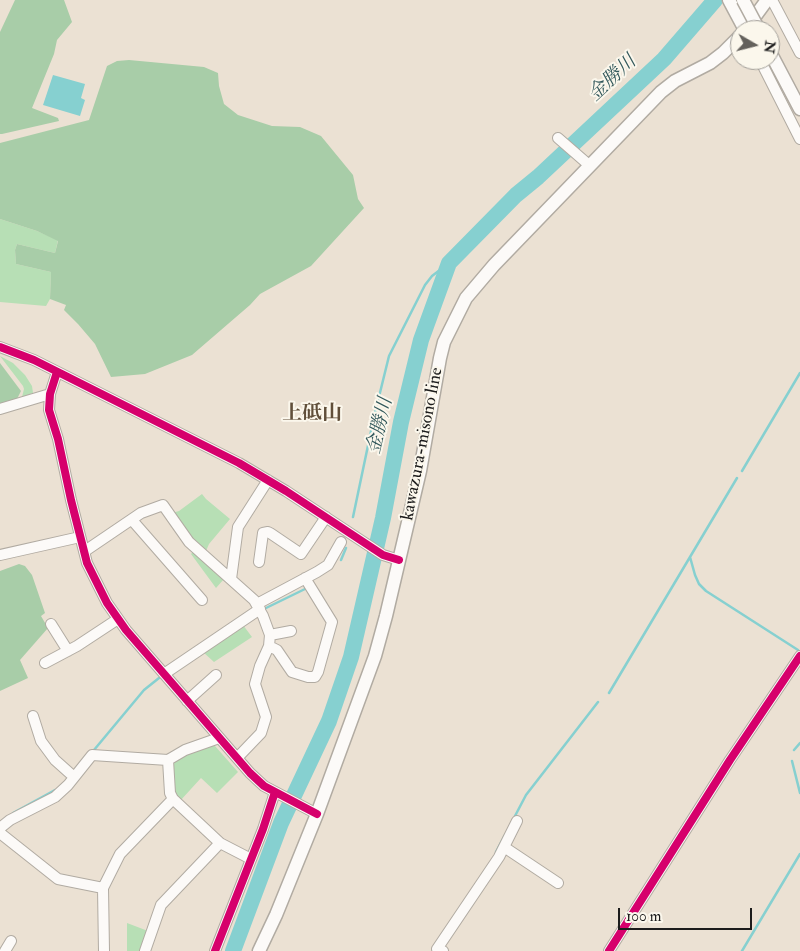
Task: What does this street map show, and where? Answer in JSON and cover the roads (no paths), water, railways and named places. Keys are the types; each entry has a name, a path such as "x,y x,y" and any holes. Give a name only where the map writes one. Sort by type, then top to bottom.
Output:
{"main road":[{"path":"752,20 767,0"},
{"path":"735,2 741,20"},
{"path":"735,2 750,20"},
{"name":"kawazura-misono line","path":"259,951 276,915 317,814 375,656 386,616 396,559 420,471 435,380 444,342 466,298 481,279 661,92 675,81 710,63 730,47"},
{"path":"779,70 800,109"}],"street":[{"path":"772,0 800,53"},
{"path":"765,70 800,139"},
{"path":"558,138 589,165"},
{"path":"0,347 34,360 213,450 268,480 383,555 396,559"},
{"path":"57,372 50,394 49,410 58,440 87,563 107,603 126,630 237,758 264,786 317,814"},
{"path":"0,409 50,394"},
{"path":"231,579 238,527 268,480"},
{"path":"84,551 141,513 163,505 188,542 254,600 270,635 270,646 260,666 255,684 266,717 261,733 237,758"},
{"path":"258,562 263,533 268,532 301,554 326,517"},
{"path":"132,520 202,600"},
{"path":"0,555 80,537"},
{"path":"164,674 258,607 328,564 341,542"},
{"path":"270,646 277,650 292,672 315,677 332,622 306,578"},
{"path":"45,663 68,651 118,619"},
{"path":"51,624 68,651"},
{"path":"270,635 291,631"},
{"path":"610,951 730,760 800,656"},
{"path":"187,700 216,675"},
{"path":"34,716 41,741 55,760 74,777"},
{"path":"0,828 10,820 55,797 92,755 168,760 185,750 220,738"},
{"path":"168,760 170,793 173,799 220,843 252,859"},
{"path":"215,951 277,794"},
{"path":"104,951 103,888 120,854 173,799"},
{"path":"443,951 437,949 500,858 517,821"},
{"path":"0,834 58,879 103,888"},
{"path":"145,951 161,906 220,843"},
{"path":"504,847 558,883"},
{"path":"5,951 11,941"}],"water":[{"path":"53,75 85,84 81,98 85,100 80,116 43,105"}],"waterway":[{"name":"金勝川","path":"233,951 281,823 329,721 351,657 383,518 401,422 421,340 449,263 516,195 538,177 664,59 715,0"},
{"path":"353,517 389,356 425,285 432,276 449,263"},
{"path":"742,471 800,373"},
{"path":"737,478 690,557 695,575 699,584 706,591 798,650"},
{"path":"341,560 346,548"},
{"path":"609,693 690,557"},
{"path":"264,609 305,589"},
{"path":"94,750 144,690 159,678"},
{"path":"515,816 526,795 598,702"},
{"path":"794,750 800,743"},
{"path":"792,761 800,793"},
{"path":"13,813 55,790"},
{"path":"496,852 505,835"},
{"path":"742,951 800,854"}],"district":[{"name":"上砥山","path":"312,415"}]}
